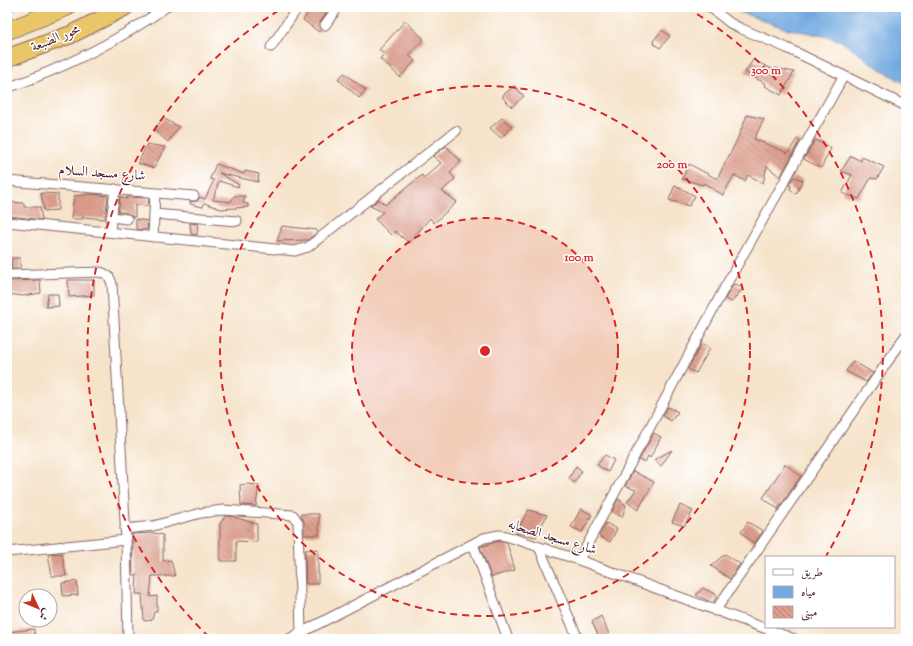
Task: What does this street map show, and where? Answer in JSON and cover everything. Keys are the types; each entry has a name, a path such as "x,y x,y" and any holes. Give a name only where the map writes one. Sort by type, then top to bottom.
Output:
{"highway":[{"name":"محور الضبعة","path":"7,31 67,7"},
{"name":"محور الضبعة","path":"7,58 70,34 125,7"}],"street":[{"path":"7,88 34,78 102,48 139,26 166,7"},
{"path":"271,47 298,7"},
{"path":"324,25 338,7"},
{"path":"710,7 730,23 787,48 843,77 906,106"},
{"path":"580,560 725,287 843,77"},
{"path":"7,222 110,231 285,251 302,250 308,247 456,131"},
{"name":"شارع مسجد السلام","path":"7,181 194,196"},
{"path":"110,231 115,189"},
{"path":"153,237 155,193"},
{"path":"154,214 237,221"},
{"path":"111,217 127,219"},
{"path":"7,276 100,272 110,277 112,284 116,336 126,540 128,639"},
{"path":"715,611 906,335"},
{"path":"125,529 158,526 217,511 293,515 298,522 301,632"},
{"name":"شارع مسجد الصحابه","path":"289,639 484,538 499,535 580,560 794,639"},
{"path":"7,552 126,540"},
{"path":"473,544 508,639"},
{"path":"539,547 578,639"}],"water":[{"path":"726,7 906,7 906,84 883,71 841,41 829,37 784,28"}],"building":[{"path":"312,7 331,7 320,22 321,29 319,32 303,20"},
{"path":"405,21 424,39 409,55 415,61 400,77 380,59 384,54 379,50"},
{"path":"662,30 670,36 660,48 654,44 653,41"},
{"path":"753,60 774,70 775,68 794,72 781,95 745,72"},
{"path":"344,73 366,90 359,98 338,79"},
{"path":"514,86 524,96 512,107 503,98 503,95"},
{"path":"747,115 764,119 754,139 788,153 797,139 800,141 780,177 767,166 763,183 748,175 745,181 734,175 723,195 704,183 703,185 682,179 689,164 717,179 737,140"},
{"path":"163,118 179,127 168,142 154,130"},
{"path":"502,118 512,127 501,138 490,128"},
{"path":"815,140 831,148 821,168 804,159"},
{"path":"147,144 165,147 154,168 138,163"},
{"path":"446,146 461,161 450,173 455,179 442,191 457,202 434,223 430,218 409,243 395,231 391,235 375,219 383,212 370,206 379,199 385,205 422,175 424,178 441,163 433,156"},
{"path":"851,156 861,161 862,157 884,167 877,179 871,178 859,199 842,193 852,175 841,171"},
{"path":"216,164 244,174 245,171 259,174 258,182 219,173 239,185 238,187 219,181 213,200 231,202 234,196 245,196 243,203 248,204 248,207 221,209 204,203 203,207 190,204 190,202 197,201 200,197 205,199 214,180 210,179"},
{"path":"794,177 803,180 796,194 790,189 791,186 789,185"},
{"path":"675,185 695,196 689,206 669,200"},
{"path":"41,193 58,194 58,210 44,211"},
{"path":"92,194 108,196 105,219 83,217 83,219 71,219 74,196"},
{"path":"120,197 127,199 127,197 149,198 148,206 135,205 135,217 133,217 126,212 118,212"},
{"path":"9,202 24,203 24,207 40,207 42,220 10,216"},
{"path":"136,219 148,221 147,230 136,229"},
{"path":"190,223 198,224 197,235 191,234"},
{"path":"282,226 317,230 317,233 307,240 277,241"},
{"path":"12,258 20,258 20,269 11,269"},
{"path":"40,280 41,293 23,296 7,294 8,281"},
{"path":"68,280 94,280 94,295 69,297"},
{"path":"736,284 743,288 732,302 725,299 733,285"},
{"path":"48,294 58,294 59,306 46,307"},
{"path":"702,343 710,348 696,373 688,369"},
{"path":"853,361 873,373 866,382 846,371"},
{"path":"668,407 678,412 671,421 663,416"},
{"path":"654,433 661,437 650,458 648,456 645,462 639,460"},
{"path":"672,450 661,466 654,460"},
{"path":"605,455 614,460 608,472 597,465"},
{"path":"785,464 801,476 778,509 763,498"},
{"path":"576,466 582,471 574,483 569,478"},
{"path":"633,471 654,482 638,510 627,502 636,490 625,486"},
{"path":"240,485 259,485 256,506 241,505"},
{"path":"618,499 626,505 622,517 612,512"},
{"path":"680,505 693,511 684,526 672,522"},
{"path":"581,509 592,515 582,532 571,527"},
{"path":"528,510 547,515 536,537 516,533"},
{"path":"301,514 319,514 319,535 304,535 304,522"},
{"path":"225,516 234,517 257,524 257,542 236,541 236,561 220,561 220,524"},
{"path":"748,522 763,531 754,544 741,532"},
{"path":"606,523 617,529 610,542 599,536"},
{"path":"154,533 163,535 163,561 171,560 175,576 152,576 150,597 157,596 157,611 154,612 152,620 144,621 142,594 136,594 137,575 133,575 132,534"},
{"path":"499,541 507,543 515,570 491,577 480,547"},
{"path":"318,549 318,584 306,584 305,550"},
{"path":"62,553 66,576 52,576 48,554"},
{"path":"725,554 740,564 730,579 711,566"},
{"path":"77,581 78,595 63,596 62,583"},
{"path":"703,588 717,595 713,603 696,595"},
{"path":"601,616 609,634 600,639 592,622"},
{"path":"34,629 35,639 7,639 7,632"}]}
